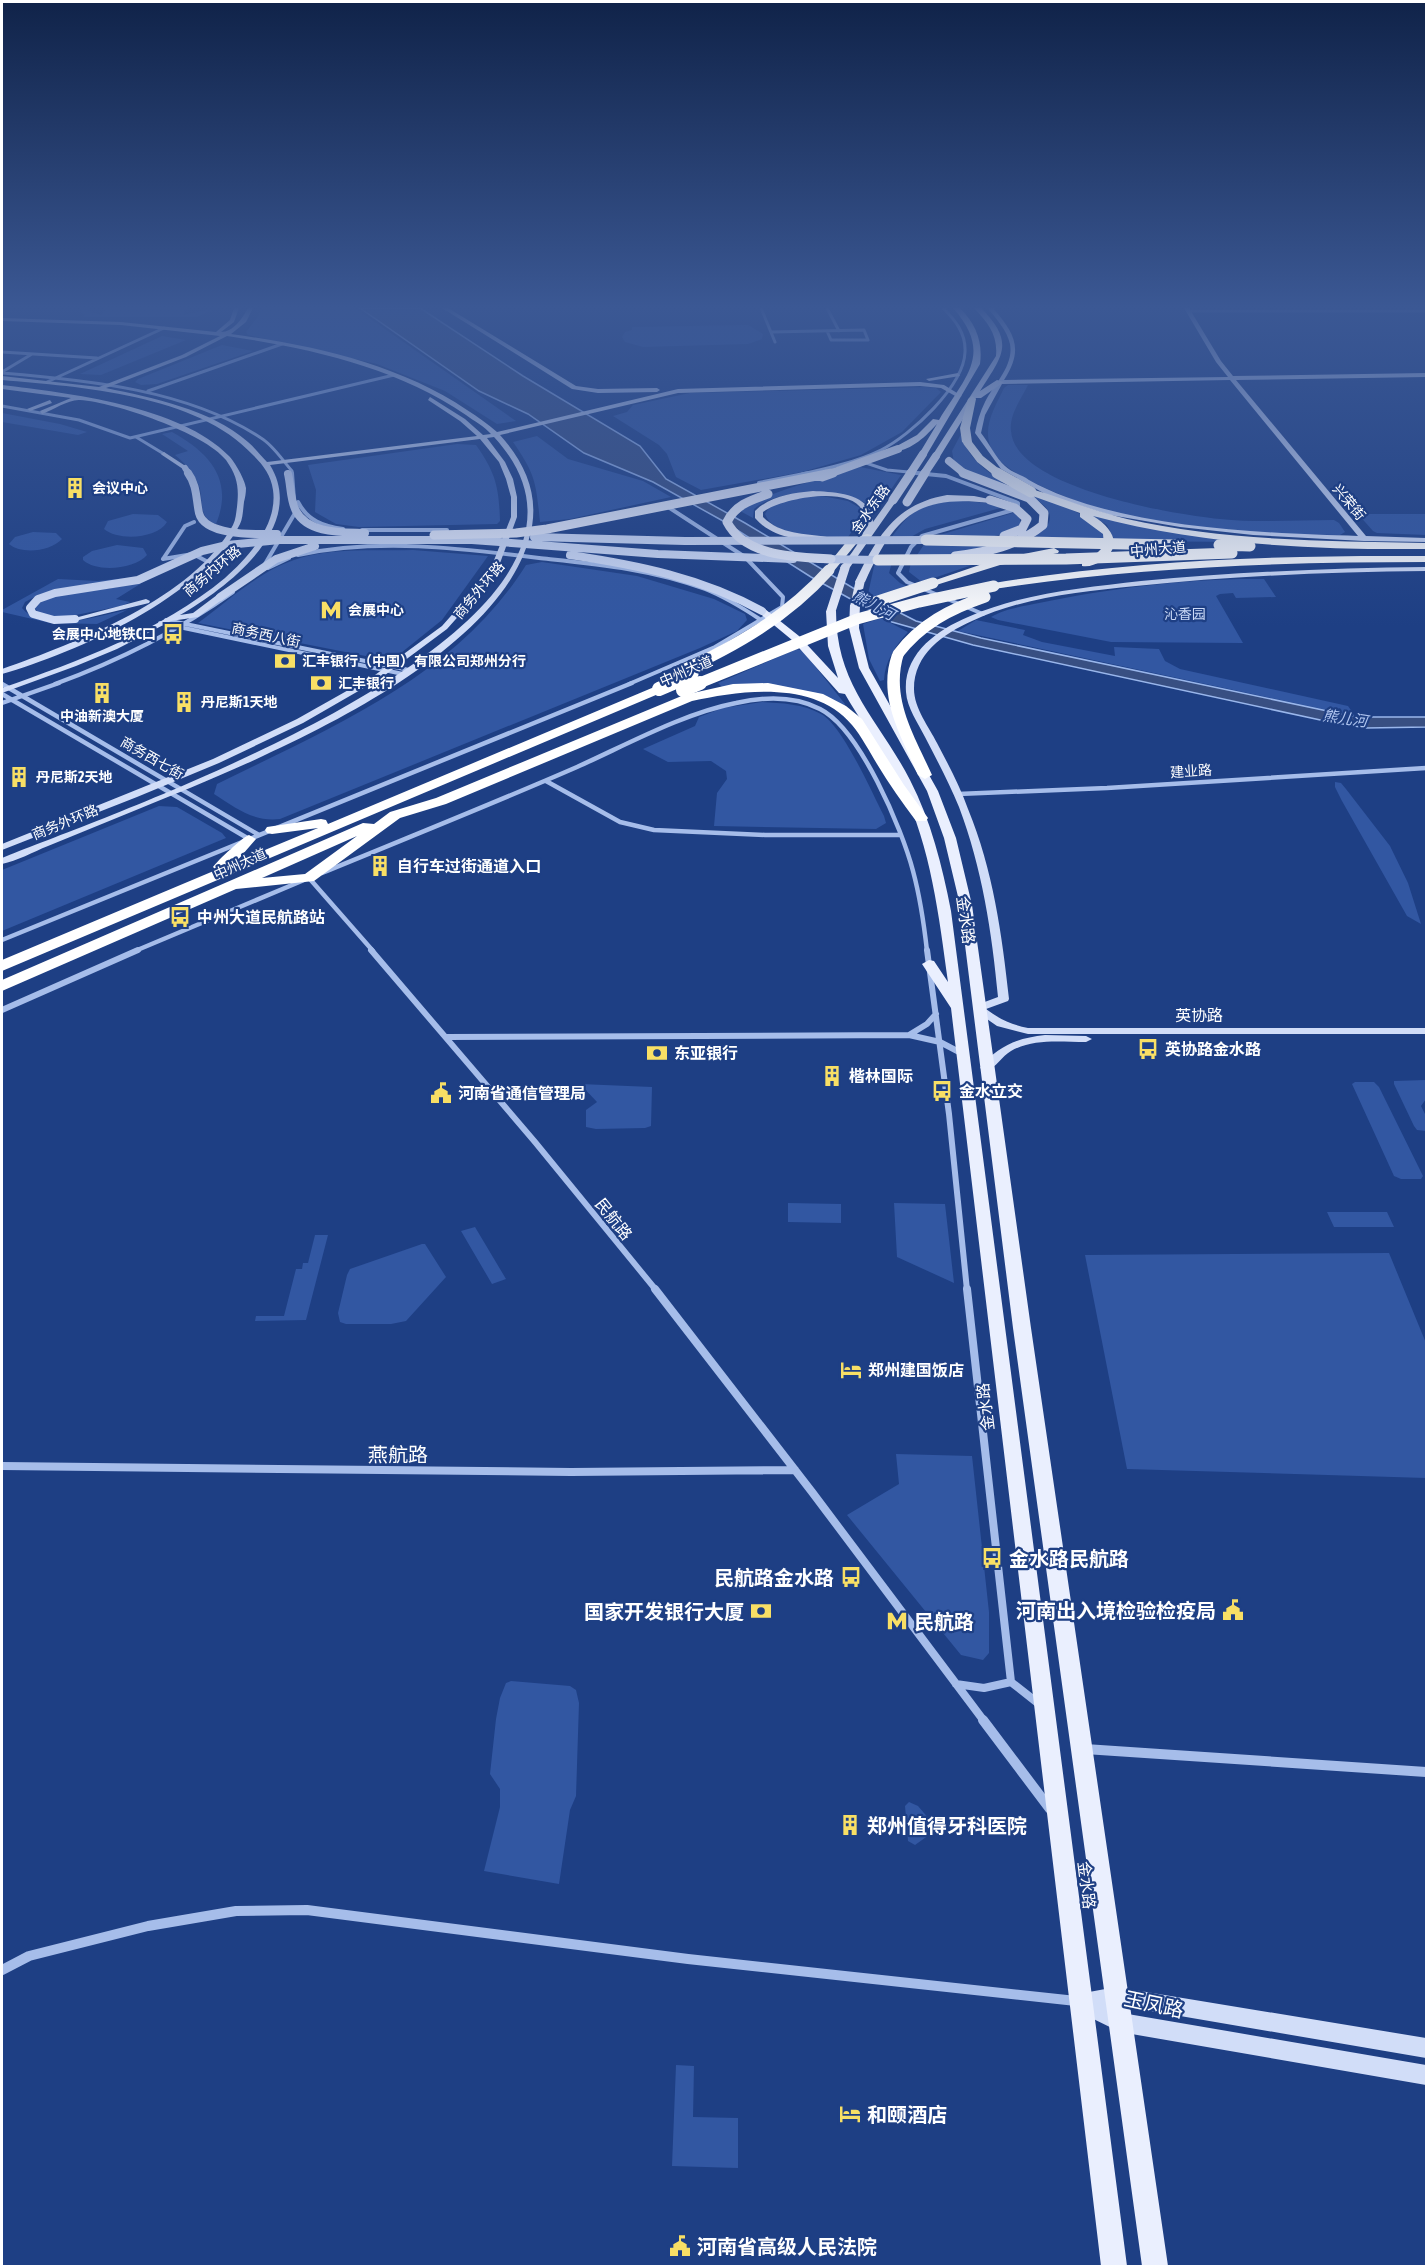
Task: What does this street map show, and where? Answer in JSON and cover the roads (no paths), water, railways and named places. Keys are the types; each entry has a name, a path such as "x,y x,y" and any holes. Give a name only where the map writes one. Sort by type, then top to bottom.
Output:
{"highway":[{"path":"925,775 892,692 891,672 898,654 910,638 933,619 995,590 1075,568 1096,559 1107,552 1111,538 1092,519 1031,492 994,471 980,459 967,442 965,428 968,414"},
{"path":"1062,504 1130,522 1237,538 1426,547"},
{"path":"203,880 260,835 315,825 655,686 720,653 763,629 813,590 830,565 852,542 867,537"},
{"path":"926,540 1180,545"},
{"name":"中州大道","path":"2,966 655,686 812,625 998,562 1054,551 1110,546 1426,547"},
{"path":"878,560 1055,559 1232,553 1426,553"},
{"path":"995,590 1146,571 1348,558 1426,559"},
{"name":"中州大道","path":"2,986 395,815 685,694 857,619 919,602 995,590"},
{"path":"685,694 747,687 779,688 819,697 836,705 857,722 897,787 921,818"},
{"path":"232,885 309,878 395,815"}],"main road":[{"path":"830,565 751,545 735,536 727,522 732,511 746,502 898,449 927,431 943,414"},
{"name":"金水东路","path":"845,568 893,500 948,414"},
{"path":"878,560 952,557 988,551 1023,540 1043,525 1044,513 1036,503 1019,494 964,474 949,461 946,453 953,429 963,414"},
{"name":"金水东路","path":"860,582 875,550 953,429"},
{"path":"433,537 547,529 832,473"},
{"path":"840,540 778,531 763,523 759,518 759,511 768,503 805,494 841,497 858,502 866,508 869,515 867,537"},
{"path":"890,528 913,507 927,501 959,498 990,500 1020,511 1027,519 1026,525 1015,533 992,538 926,540"},
{"name":"金水路","path":"845,568 831,611 832,640 838,668 851,695 897,767 921,818 968,1008 986,1068 1155,2266"},
{"name":"金水路","path":"860,582 855,605 856,637 868,678 925,775 945,822 957,861 972,952 964,1056 1114,2266"},
{"path":"764,616 784,625 804,645 864,716"},
{"path":"929,964 968,1008"}],"street":[{"path":"55,414 98,425 131,437 185,468 194,481 200,517 203,521 221,529 298,535 397,535"},
{"name":"商务内环路","path":"2,672 94,634 172,591 208,562 222,547 238,522 242,504 242,489 238,476 224,456 204,440 178,425 144,414"},
{"name":"商务内环路","path":"4,691 96,655 163,622 222,583 243,565 263,539 273,521 278,495 274,479 265,463 244,440 205,419 189,414"},
{"path":"2,703 113,660 185,624 217,604 254,575 284,539 294,521 298,502 297,485 285,461 253,431 217,414"},
{"path":"131,437 226,414"},
{"name":"商务外环路","path":"2,847 168,781 269,737 329,706 389,669 428,641 460,613 492,576 504,554 512,530 515,508 511,478 499,456 481,436 451,414"},
{"name":"商务外环路","path":"2,861 284,743 360,702 407,672 437,651 478,615 509,577 520,556 529,528 531,508 526,477 513,454 494,433 470,414"},
{"path":"265,463 481,436 569,414"},
{"path":"494,433 516,432 578,414"},
{"path":"298,502 303,513 312,521 338,528 369,531 529,528 673,501 850,462 884,448 905,436 930,414"},
{"path":"983,414 978,433 991,457 1024,481 1078,503 1156,522 1236,533 1426,540"},
{"name":"兴荣街","path":"1260,414 1364,539"},
{"path":"857,460 887,470 939,475 954,479 1019,505 1013,510 922,536 911,547 899,569 898,573 907,582 985,613"},
{"path":"850,462 894,473 954,479"},
{"path":"265,463 288,474 295,509 303,521 329,529 830,565 878,560"},
{"path":"981,489 1024,481"},
{"path":"2,940 676,665 715,647 782,607 784,601 751,562 662,503"},
{"path":"194,522 185,526 163,559 192,554 208,562"},
{"path":"433,537 634,565 718,589 764,616"},
{"path":"172,591 122,609 75,619 46,619 33,614 30,608 38,599 49,595 132,582 184,557 215,548 280,540 433,537 685,541 926,540"},
{"path":"163,622 195,615 255,570 292,551 324,544 362,540"},
{"path":"254,575 300,555 344,547 422,548 504,554 612,567 668,578 764,616"},
{"path":"1348,558 1426,567"},
{"path":"968,1008 1004,999 994,910 982,858 958,794 916,711 910,692 911,674 924,650 946,632 985,613 1050,596 1179,580 1426,567"},
{"name":"商务西八街","path":"163,622 185,624 389,669"},
{"name":"商务西八街","path":"163,622 407,672"},
{"name":"商务西七街","path":"2,684 11,700 158,785 260,835"},
{"name":"商务西七街","path":"4,691 22,696 260,835"},
{"path":"2,1010 178,932 546,781 705,711 730,703 761,699 792,701 819,709 832,716 847,732 901,835 915,874 949,1107 984,1461 1011,1682 1043,1707"},
{"name":"建业路","path":"958,794 1107,788 1426,768"},
{"path":"546,781 620,822 654,830 765,835 901,835"},
{"name":"民航路","path":"309,878 447,1037 665,1302 795,1470 1057,1819"},
{"name":"英协路","path":"968,1008 992,1021 1014,1029 1028,1030 1426,1031"},
{"path":"909,1035 927,1024 936,1014"},
{"path":"447,1037 909,1035 940,1042 964,1056"},
{"name":"英协路","path":"986,1068 1005,1049 1038,1040 1426,1038"},
{"name":"燕航路","path":"2,1466 571,1472 795,1470"},
{"path":"956,1684 982,1689 998,1688 1011,1682"},
{"path":"1081,1749 1426,1772"},
{"path":"2,1970 29,1956 148,1926 236,1911 307,1910 688,1959 1080,2002"},
{"name":"玉凤路","path":"1080,2002 1116,1996 1426,2048"},
{"name":"玉凤路","path":"1080,2002 1120,2022 1426,2075"}],"water":[{"name":"熊儿河","path":"528,414 586,414 640,446 666,479 745,523 863,594 916,621 981,638 1356,717 1426,717 1426,727 1366,728 1325,721 973,645 892,622 811,577 723,521 653,482 584,453"}],"place":[{"name":"会议中心","path":"75,488"},
{"name":"会展中心","path":"331,610"},
{"name":"会展中心地铁C口","path":"173,634"},
{"name":"汇丰银行（中国）有限公司郑州分行","path":"285,661"},
{"name":"汇丰银行","path":"321,683"},
{"name":"中油新澳大厦","path":"102,693"},
{"name":"丹尼斯1天地","path":"184,702"},
{"name":"丹尼斯2天地","path":"19,777"},
{"name":"自行车过街通道入口","path":"380,866"},
{"name":"中州大道民航路站","path":"180,917"},
{"name":"英协路金水路","path":"1148,1049"},
{"name":"东亚银行","path":"657,1053"},
{"name":"楷林国际","path":"832,1076"},
{"name":"金水立交","path":"942,1091"},
{"name":"河南省通信管理局","path":"441,1093"},
{"name":"郑州建国饭店","path":"851,1370"},
{"name":"金水路民航路","path":"992,1558"},
{"name":"民航路金水路","path":"851,1577"},
{"name":"河南出入境检验检疫局","path":"1233,1610"},
{"name":"国家开发银行大厦","path":"761,1611"},
{"name":"民航路","path":"897,1621"},
{"name":"郑州值得牙科医院","path":"850,1825"},
{"name":"和颐酒店","path":"850,2114"},
{"name":"河南省高级人民法院","path":"680,2246"}],"park label":[{"name":"沁香园","path":"1185,614"}]}
